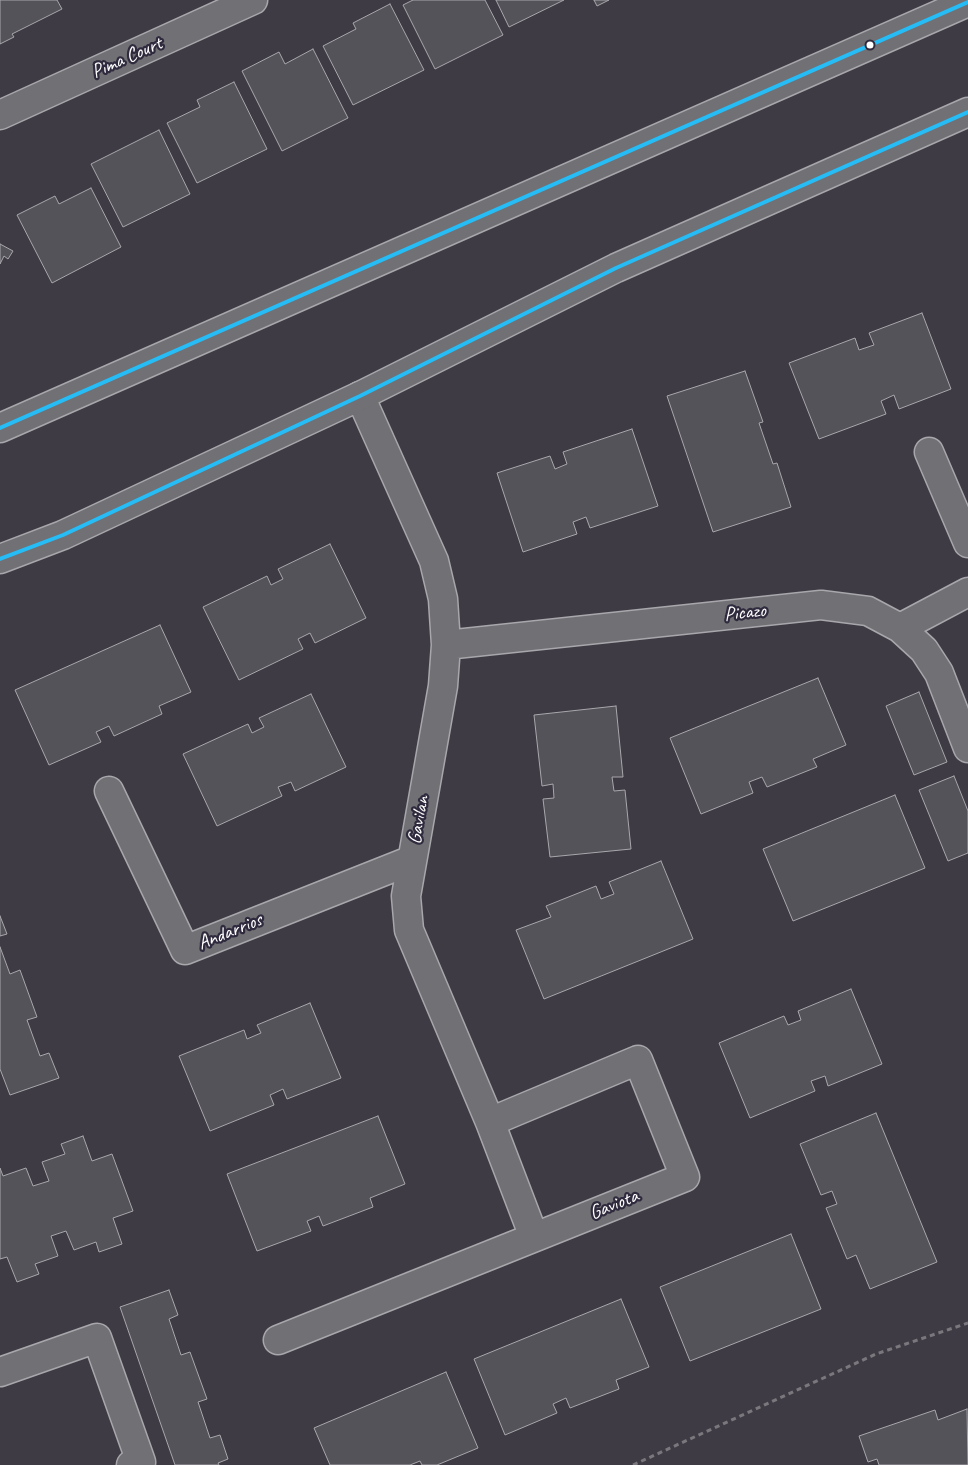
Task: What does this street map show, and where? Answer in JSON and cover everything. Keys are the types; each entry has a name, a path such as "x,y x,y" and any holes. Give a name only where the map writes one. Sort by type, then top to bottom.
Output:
{"street":[{"name":"Pima Court","path":"0,115 253,0"},
{"path":"0,428 968,2"},
{"path":"0,559 62,535 360,396 616,268 968,112"},
{"name":"Gavilan","path":"360,396 434,561 443,599 446,645 443,686 406,896 409,930 490,1122 534,1236"},
{"path":"929,452 968,543"},
{"path":"900,628 968,592"},
{"name":"Picazo","path":"446,645 821,605 868,610 900,628 924,650 938,673 968,748"},
{"name":"Andarrios","path":"109,791 185,950 412,860"},
{"name":"Gaviota","path":"278,1340 685,1177 638,1060 490,1122"},
{"path":"0,1372 97,1338 140,1462 131,1465"}],"path":[{"path":"633,1465 876,1354 968,1323"}],"building":[{"path":"0,0 57,0 62,9 12,34 14,37 0,44"},
{"path":"413,0 485,0 503,35 435,69 403,5"},
{"path":"496,0 564,0 509,27"},
{"path":"594,0 609,0 597,6"},
{"path":"390,4 424,70 353,105 323,46 356,29 353,23"},
{"path":"313,49 348,118 282,151 242,71 279,52 285,64"},
{"path":"234,82 267,149 197,183 167,123 200,107 197,100"},
{"path":"159,130 190,194 123,227 91,164"},
{"path":"91,188 121,247 52,283 17,215 55,196 59,204"},
{"path":"0,244 13,251 8,259 4,256 0,264"},
{"path":"922,313 951,389 899,409 894,395 881,401 886,414 819,439 789,363 855,338 859,350 874,345 869,333"},
{"path":"745,371 763,422 759,423 773,464 777,463 791,507 713,532 667,396"},
{"path":"632,429 658,506 590,528 586,517 573,522 577,534 523,552 497,473 550,456 555,469 567,464 563,452"},
{"path":"330,544 366,618 315,643 310,633 298,639 303,649 239,680 203,607 267,576 271,585 283,579 278,569"},
{"path":"160,625 191,692 159,706 162,714 114,736 109,726 96,732 101,742 49,765 15,690"},
{"path":"818,678 846,745 813,759 817,767 767,787 762,777 749,782 753,793 701,814 670,738"},
{"path":"919,692 947,762 914,775 886,706"},
{"path":"311,694 346,767 295,791 291,782 278,787 282,796 217,826 183,754 248,724 252,733 264,727 259,718"},
{"path":"616,706 623,777 612,777 614,791 625,790 631,849 550,857 543,799 554,798 553,784 542,786 534,715"},
{"path":"954,776 968,811 968,853 948,861 919,790"},
{"path":"895,795 925,868 793,921 763,849"},
{"path":"661,861 693,939 544,999 516,930 551,917 546,906 596,886 601,899 614,894 609,882"},
{"path":"0,916 7,934 0,936"},
{"path":"0,947 10,974 20,970 37,1017 27,1020 40,1056 49,1053 59,1078 10,1095 0,1069"},
{"path":"851,989 882,1064 828,1086 825,1076 811,1081 815,1091 750,1118 719,1043 784,1016 788,1025 801,1020 798,1011"},
{"path":"310,1003 341,1078 287,1099 283,1089 270,1095 274,1105 210,1131 179,1056 244,1030 247,1039 261,1033 257,1025"},
{"path":"876,1113 937,1262 870,1289 856,1255 847,1259 826,1208 837,1204 832,1191 821,1195 800,1144"},
{"path":"378,1116 405,1184 370,1198 373,1207 323,1226 319,1216 307,1221 311,1231 257,1251 227,1174"},
{"path":"83,1136 92,1161 112,1154 133,1211 113,1218 122,1244 99,1252 96,1242 74,1250 66,1231 51,1236 58,1256 35,1264 39,1274 17,1282 7,1257 0,1259 0,1168 3,1176 26,1168 33,1186 49,1181 42,1162 65,1154 61,1144"},
{"path":"791,1234 821,1309 690,1361 660,1287"},
{"path":"169,1290 178,1315 169,1319 181,1355 190,1352 207,1399 198,1402 210,1438 220,1435 228,1459 218,1463 219,1465 175,1465 120,1307"},
{"path":"621,1299 649,1367 616,1380 619,1389 570,1408 566,1398 553,1404 557,1413 505,1435 474,1359"},
{"path":"446,1372 478,1448 437,1465 422,1465 420,1461 410,1465 330,1465 314,1428"},
{"path":"967,1409 968,1465 879,1465 877,1459 868,1462 859,1436 935,1410 938,1420"}],"transit line":[{"path":"0,428 968,2"},
{"path":"0,559 63,535 360,396 616,268 968,112"}]}
